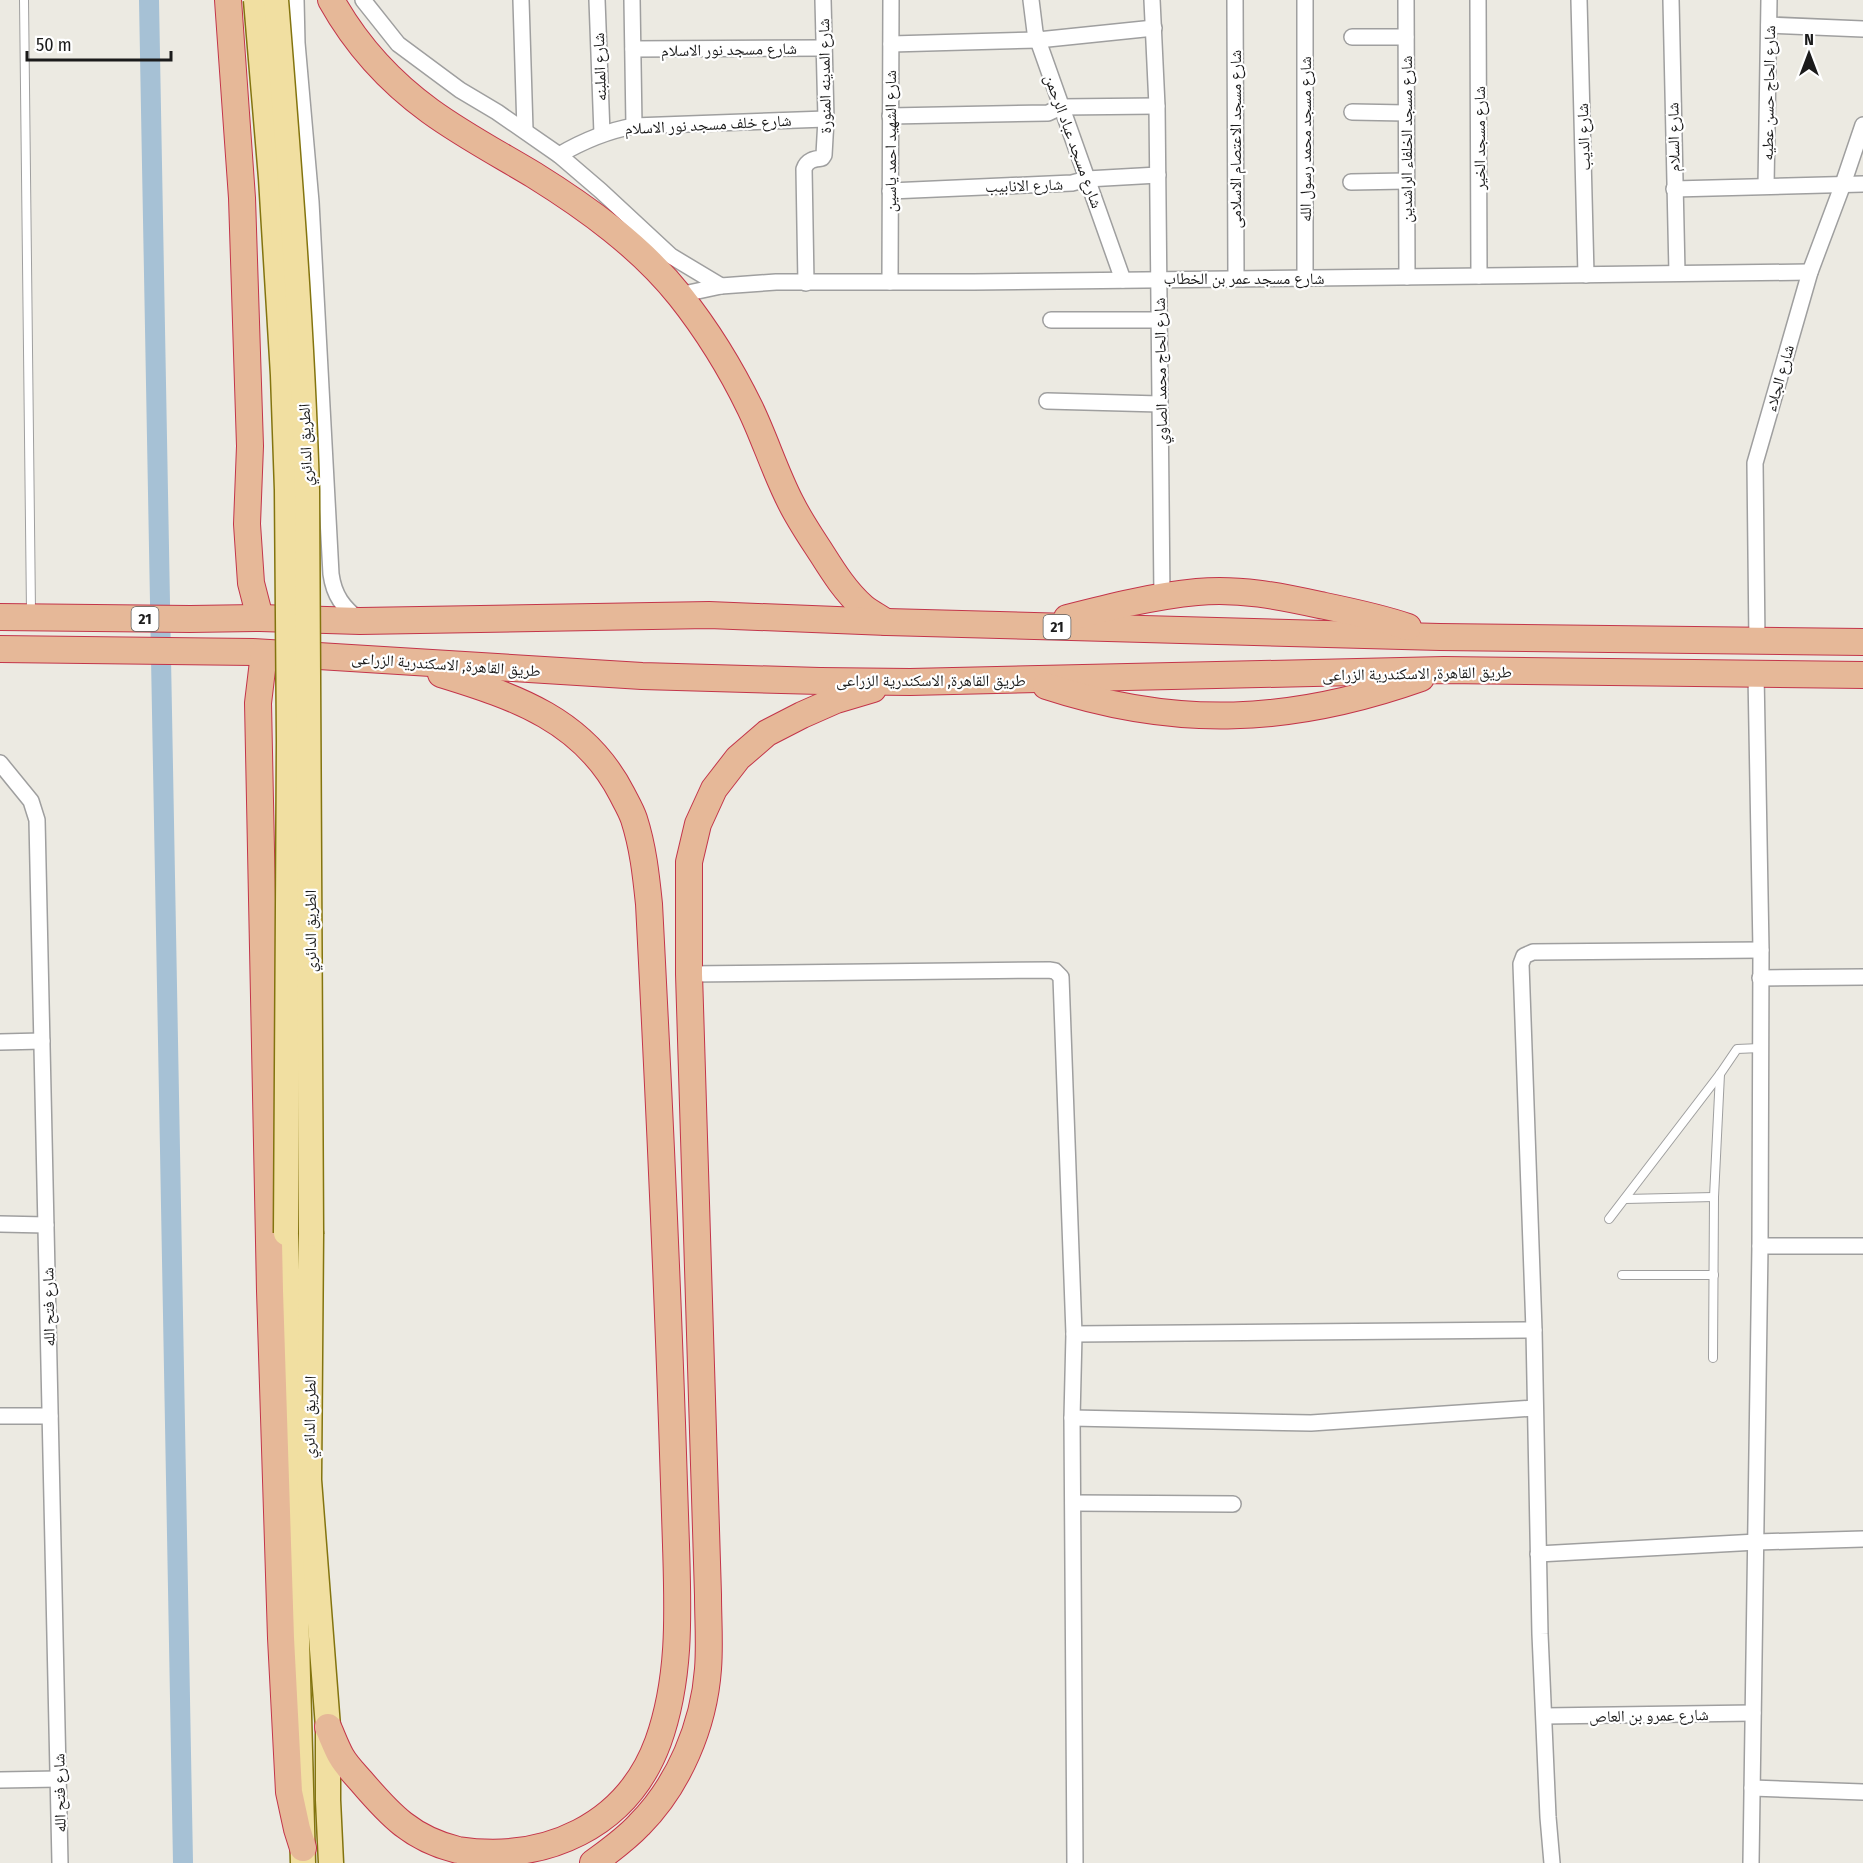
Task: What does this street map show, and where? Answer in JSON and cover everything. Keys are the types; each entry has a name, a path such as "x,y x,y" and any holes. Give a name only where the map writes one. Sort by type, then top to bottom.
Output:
{"highway":[{"path":"228,0 242,198 250,446 247,524 256,618"},
{"path":"331,0 355,37 379,65 429,110 537,177 599,219 648,261 679,295 703,327 750,408 792,504 830,567 846,590 865,609 886,622"},
{"path":"1031,626 1162,597 1197,591 1232,591 1269,594 1389,621 1440,637"},
{"name":"طريق القاهرة, الاسكندرية الزراعى","path":"0,617 256,618 360,621 709,615 1440,637 1863,642"},
{"name":"طريق القاهرة, الاسكندرية الزراعى","path":"0,649 258,653 642,676 909,682 1444,670 1863,675"},
{"path":"258,653 270,1291 280,1602 289,1792 303,1855"},
{"path":"328,1726 346,1764 383,1808 398,1821 433,1842 476,1858 505,1856 538,1851 570,1841 598,1824 623,1802 642,1775 657,1743 674,1675 678,1599 663,1175 649,904 645,859 634,816 613,777 585,743 550,716 491,690 392,660"},
{"path":"1025,679 1076,696 1128,708 1181,715 1234,716 1288,712 1341,703 1444,670"},
{"path":"593,1863 617,1846 640,1824 662,1798 680,1768 703,1703 708,1669 689,974 689,862 698,824 714,789 738,758 767,733 836,700 873,689 909,682"},
{"path":"663,1175 696,1174"}],"main road":[{"name":"الطريق الدائري","path":"256,0 271,178 283,375 287,490 290,742 286,1233 303,1855"},
{"name":"الطريق الدائري","path":"276,0 294,234 307,478 311,1234 309,1480 328,1726 331,1863"}],"street":[{"path":"296,0 297,43 311,214 332,587 345,609 360,621"},
{"path":"363,0 398,44 460,90 525,130 559,155 608,197 670,256 721,286"},
{"path":"521,0 525,130"},
{"name":"شارع الملبنه","path":"597,0 602,134"},
{"path":"632,0 634,126"},
{"name":"شارع المدينه المنورة","path":"806,283 804,169 811,160 822,158 824,155 826,119 823,0"},
{"name":"شارع الشهيد احمد ياسين","path":"890,282 891,0"},
{"name":"شارع مسجد عباد الرحمن","path":"1031,0 1035,32 1123,280"},
{"name":"شارع الحاج محمد الصاوي","path":"1152,0 1157,105 1162,597"},
{"name":"شارع مسجد الاعتصام الاسلامى","path":"1235,0 1236,278"},
{"name":"شارع مسجد محمد رسول الله","path":"1305,0 1305,278"},
{"name":"شارع مسجد الخلفاء الراشدين","path":"1406,0 1407,277"},
{"name":"شارع مسجد الخير","path":"1478,0 1479,276"},
{"name":"شارع الديب","path":"1579,0 1587,275"},
{"name":"شارع السلام","path":"1671,0 1677,273"},
{"name":"شارع الحاج حسن عطيه","path":"1766,186 1769,0"},
{"path":"1768,25 1863,29"},
{"path":"891,44 1038,40 1154,28"},
{"path":"1352,37 1406,37"},
{"name":"شارع مسجد نور الاسلام","path":"633,50 824,48"},
{"path":"890,116 1048,113 1061,107 1157,105"},
{"path":"1352,112 1406,112"},
{"name":"شارع خلف مسجد نور الاسلام","path":"559,155 588,139 634,126 826,119"},
{"name":"شارع الجلاء","path":"1757,642 1755,463 1810,272 1863,125"},
{"name":"شارع الانابيب","path":"890,191 1072,183 1087,179 1158,175"},
{"path":"1351,182 1406,181"},
{"path":"1674,189 1863,184"},
{"name":"شارع مسجد عمر بن الخطاب","path":"679,295 721,286 776,282 1810,272"},
{"path":"1051,321 1159,321"},
{"path":"1047,401 1160,404"},
{"path":"1751,1863 1760,1246 1761,950 1756,674"},
{"name":"شارع فتح الله","path":"0,763 31,801 37,820 60,1863"},
{"path":"1552,1863 1548,1817 1538,1554 1534,1330 1521,969 1524,956 1533,952 1761,950"},
{"path":"689,974 1049,970 1059,974 1062,981 1074,1334 1072,1418 1075,1863"},
{"path":"1760,978 1863,977"},
{"path":"0,1042 42,1041"},
{"path":"0,1224 46,1225"},
{"path":"1760,1246 1863,1246"},
{"path":"1074,1334 1534,1330"},
{"path":"1072,1418 1311,1423 1535,1408"},
{"path":"0,1416 51,1416"},
{"path":"1073,1503 1233,1504"},
{"path":"1538,1554 1757,1542 1863,1539"},
{"name":"شارع عمرو بن العاص","path":"1545,1716 1753,1713"},
{"path":"0,1780 59,1779"},
{"path":"1752,1788 1863,1792"}],"lane":[{"path":"24,0 35,617"},
{"path":"1609,1219 1737,1049 1760,1048"},
{"path":"1713,1358 1714,1197 1720,1074"},
{"path":"1625,1199 1714,1197"},
{"path":"1622,1275 1713,1275"}],"waterway":[{"path":"149,0 183,1863"}]}
